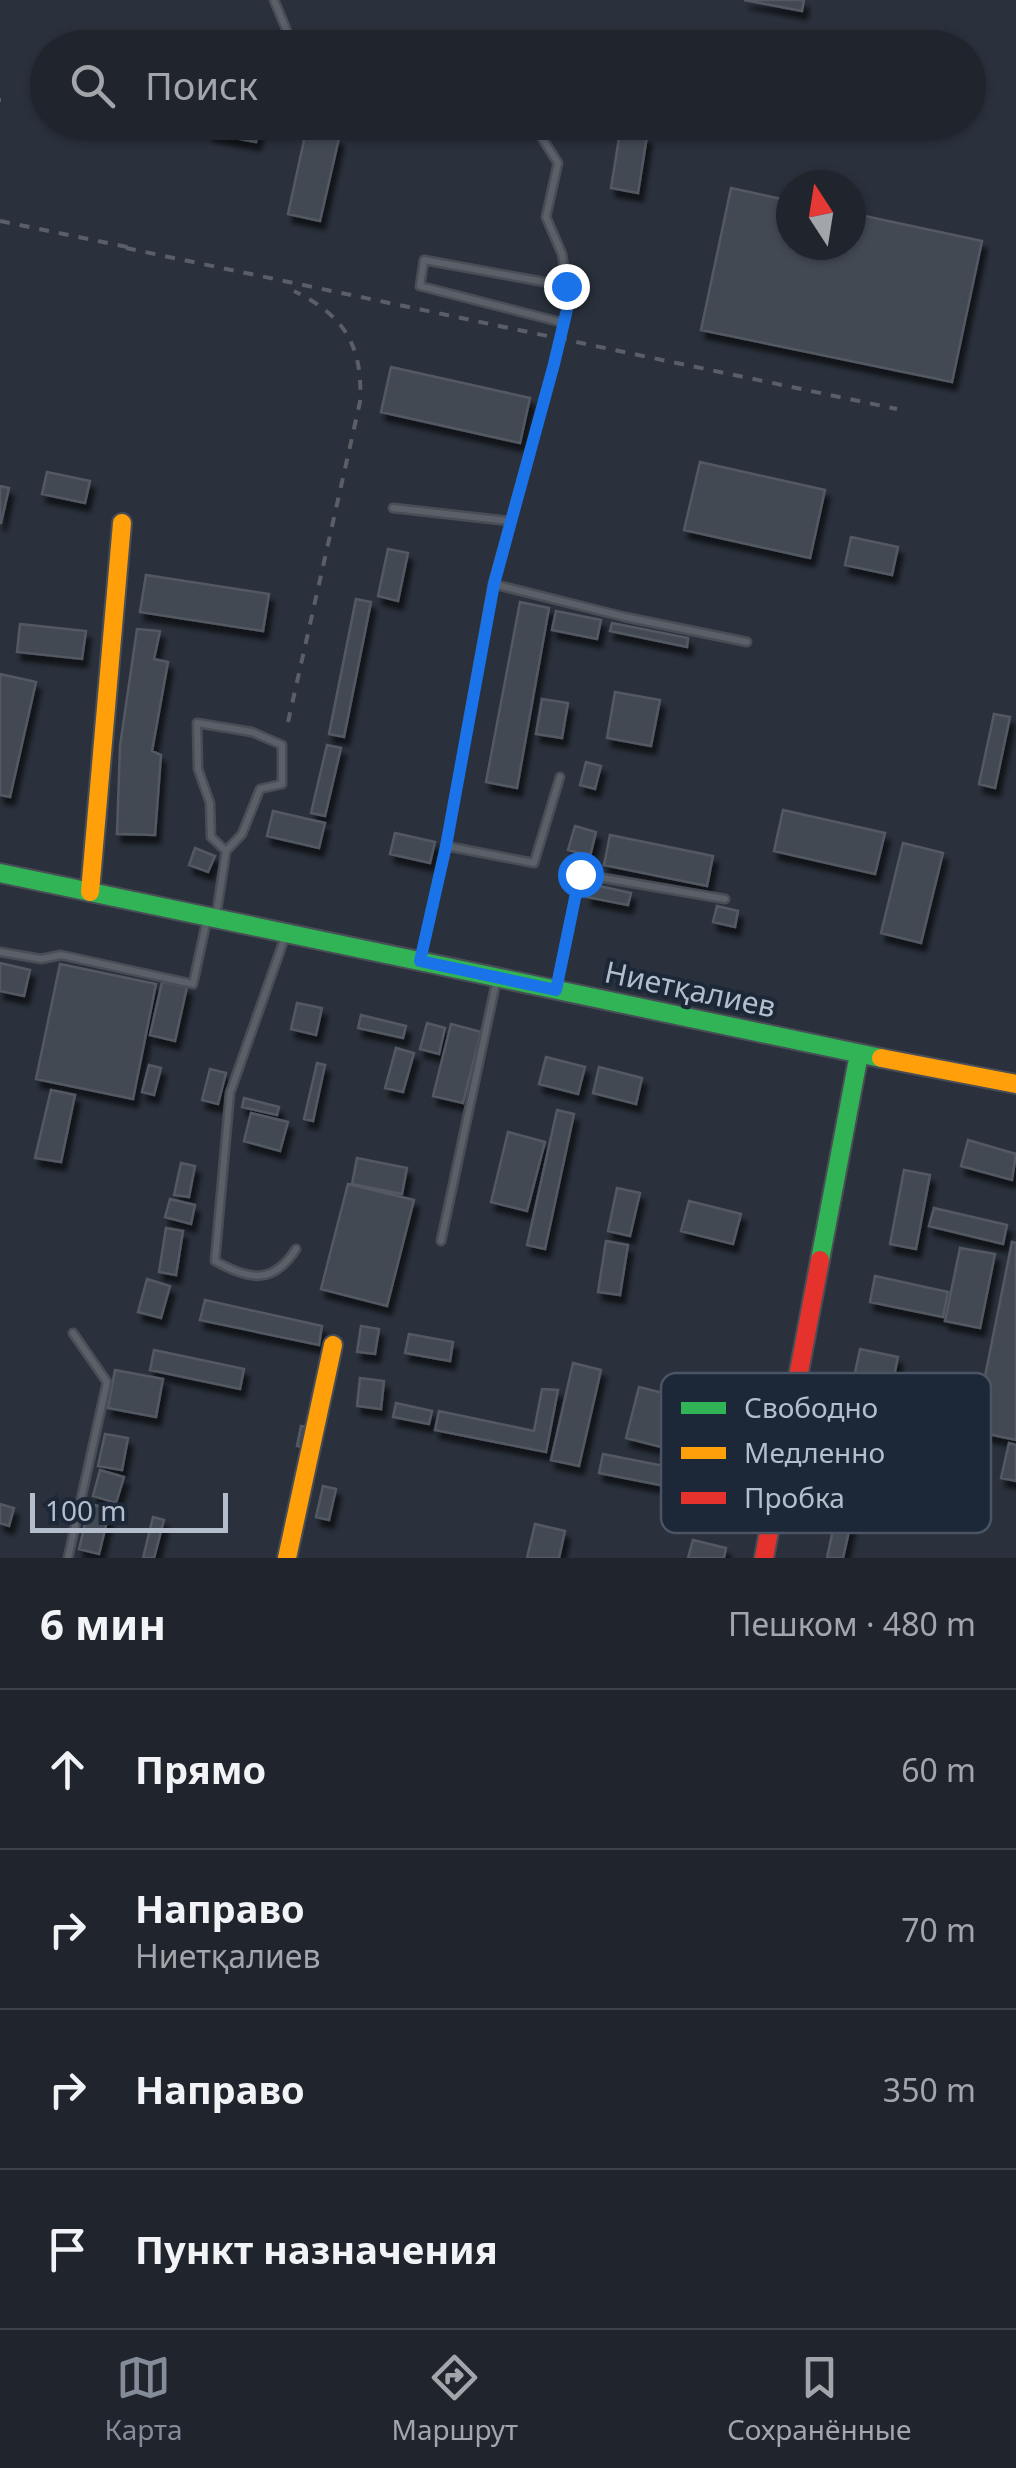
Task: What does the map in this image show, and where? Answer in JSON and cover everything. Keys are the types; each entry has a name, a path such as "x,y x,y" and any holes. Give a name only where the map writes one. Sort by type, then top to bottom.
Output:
{"street":[{"path":"90,892 122,523"},
{"name":"Ниетқалиев","path":"0,872 1016,1084"},
{"path":"799,1373 860,1054"},
{"path":"287,1558 332,1345"},
{"path":"764,1558 769,1533"}],"lane":[{"path":"274,0 286,30"},
{"path":"420,961 446,846 494,584 569,301 562,254 546,217 558,163 543,140"},
{"path":"564,323 420,286 424,260 566,286"},
{"path":"394,508 510,520"},
{"path":"494,584 747,642"},
{"path":"0,952 41,959 61,955 193,984 226,851 242,834 260,788 282,784 282,744 252,732 197,723 198,769 210,803 211,836 226,851"},
{"path":"446,846 534,863 560,776"},
{"path":"556,990 580,874 725,899"},
{"path":"286,933 230,1093 215,1260 236,1272 266,1276 284,1269 296,1249"},
{"path":"441,1241 498,977"},
{"path":"68,1558 107,1382 73,1333"}],"building":[{"path":"744,0 804,0 802,11"},
{"path":"304,140 339,140 320,221 288,214"},
{"path":"619,140 646,140 638,193 611,188"},
{"path":"731,188 776,198 776,260 866,260 866,216 982,241 952,382 701,330"},
{"path":"391,367 530,398 520,443 381,412"},
{"path":"700,462 825,490 810,558 684,530"},
{"path":"47,472 90,481 85,503 42,494"},
{"path":"0,486 9,488 1,523 0,523"},
{"path":"851,537 898,547 892,575 845,565"},
{"path":"388,549 408,553 398,601 378,596"},
{"path":"146,575 269,594 263,631 140,612"},
{"path":"356,599 371,602 344,737 329,734"},
{"path":"520,602 549,608 517,788 486,782"},
{"path":"556,611 601,620 597,639 552,630"},
{"path":"612,623 688,638 687,647 610,631"},
{"path":"20,624 86,631 82,659 17,652"},
{"path":"137,629 160,631 154,659 168,662 152,751 161,755 155,835 117,834 120,746"},
{"path":"0,674 36,682 10,797 0,795"},
{"path":"615,692 660,700 651,746 607,738"},
{"path":"542,699 568,703 562,738 536,734"},
{"path":"994,714 1010,717 995,788 979,784"},
{"path":"327,745 341,748 325,816 311,813"},
{"path":"586,762 601,766 595,789 580,785"},
{"path":"783,810 885,833 875,874 774,851"},
{"path":"273,811 325,823 319,848 267,836"},
{"path":"575,826 596,832 590,856 568,850"},
{"path":"395,833 435,842 430,863 390,854"},
{"path":"610,835 713,856 707,886 604,865"},
{"path":"903,843 943,853 921,943 881,933"},
{"path":"195,848 215,856 208,872 189,865"},
{"path":"590,884 631,893 628,905 587,897"},
{"path":"717,906 738,911 735,927 713,922"},
{"path":"0,963 30,970 24,996 0,991"},
{"path":"60,964 156,984 133,1099 36,1079"},
{"path":"162,982 187,987 175,1041 150,1035"},
{"path":"297,1003 322,1008 316,1035 291,1029"},
{"path":"361,1015 406,1026 403,1038 358,1028"},
{"path":"427,1023 445,1028 439,1054 420,1049"},
{"path":"451,1024 481,1032 463,1103 433,1096"},
{"path":"396,1048 414,1053 403,1092 385,1088"},
{"path":"546,1057 585,1067 578,1094 539,1084"},
{"path":"317,1063 325,1065 313,1121 304,1119"},
{"path":"149,1065 161,1068 154,1095 142,1092"},
{"path":"599,1067 642,1078 636,1104 593,1093"},
{"path":"210,1069 226,1073 218,1104 202,1100"},
{"path":"51,1090 75,1095 61,1162 35,1158"},
{"path":"244,1098 279,1107 277,1115 242,1107"},
{"path":"557,1110 574,1114 545,1249 527,1245"},
{"path":"251,1113 288,1122 280,1151 244,1141"},
{"path":"508,1132 545,1142 527,1211 491,1202"},
{"path":"968,1140 1016,1154 1012,1180 961,1166"},
{"path":"357,1158 407,1168 402,1194 352,1184"},
{"path":"181,1163 195,1166 189,1197 174,1195"},
{"path":"904,1170 930,1175 916,1249 890,1244"},
{"path":"348,1184 414,1200 387,1306 321,1289"},
{"path":"617,1188 640,1193 630,1236 608,1231"},
{"path":"170,1199 195,1205 191,1224 165,1217"},
{"path":"689,1201 741,1214 733,1244 681,1231"},
{"path":"934,1208 1007,1225 1003,1244 929,1226"},
{"path":"166,1228 183,1231 176,1275 159,1272"},
{"path":"606,1241 628,1245 620,1295 598,1292"},
{"path":"1012,1242 1016,1243 1016,1440 991,1435 991,1373 986,1373"},
{"path":"960,1248 995,1254 980,1328 945,1321"},
{"path":"875,1276 948,1292 943,1317 870,1302"},
{"path":"147,1279 170,1286 161,1318 138,1312"},
{"path":"205,1300 322,1326 319,1345 200,1320"},
{"path":"361,1326 379,1329 375,1354 357,1352"},
{"path":"409,1334 453,1342 450,1361 405,1353"},
{"path":"860,1349 898,1357 895,1373 855,1373"},
{"path":"154,1350 244,1369 240,1389 150,1370"},
{"path":"573,1363 601,1370 579,1466 551,1460"},
{"path":"115,1370 163,1379 156,1417 108,1408"},
{"path":"360,1378 384,1381 381,1409 357,1406"},
{"path":"639,1387 661,1393 661,1447 626,1438"},
{"path":"542,1389 558,1390 546,1452 435,1430 439,1411 534,1431"},
{"path":"396,1403 432,1411 429,1424 393,1417"},
{"path":"301,1426 312,1428 308,1448 297,1446"},
{"path":"105,1434 128,1438 122,1470 98,1466"},
{"path":"1009,1443 1016,1445 1016,1481 1001,1478"},
{"path":"603,1454 661,1465 661,1485 599,1473"},
{"path":"100,1470 124,1477 116,1503 93,1496"},
{"path":"323,1486 336,1489 329,1520 316,1517"},
{"path":"0,1504 14,1508 9,1526 0,1523"},
{"path":"90,1504 110,1509 99,1554 79,1549"},
{"path":"153,1517 164,1520 154,1558 143,1558"},
{"path":"535,1524 565,1531 559,1558 527,1558"},
{"path":"832,1533 849,1533 843,1558 827,1558"},
{"path":"693,1540 726,1548 724,1558 688,1558"}],"railway":[{"path":"0,221 137,249"},
{"path":"126,248 897,409"},
{"path":"288,722 360,402 358,365 347,335 326,311 294,291"}],"traffic: fast":[{"path":"0,873 881,1058"},
{"path":"820,1260 859,1054"}],"traffic: slow":[{"path":"90,892 122,523"},
{"path":"881,1058 1016,1084"},
{"path":"287,1558 333,1345"}],"traffic: jam":[{"path":"799,1373 820,1260"},
{"path":"764,1558 769,1533"}],"route":[{"path":"566,286 569,301 554,364 494,584 446,846 420,961 556,990 580,874"}]}
